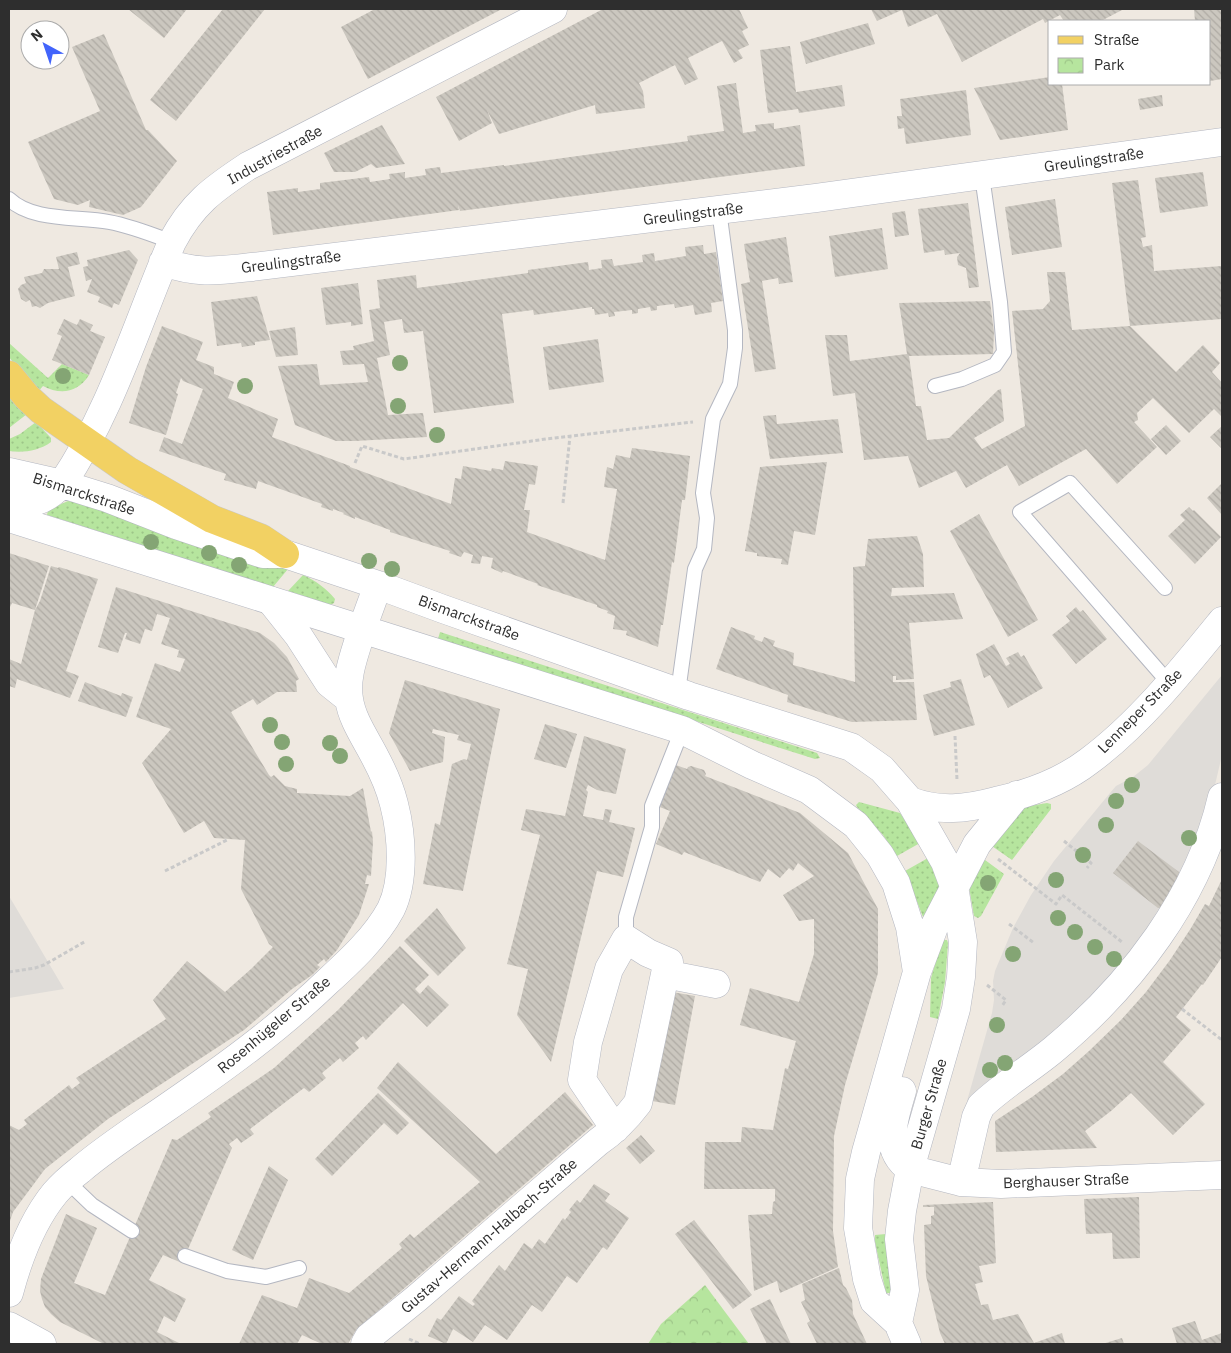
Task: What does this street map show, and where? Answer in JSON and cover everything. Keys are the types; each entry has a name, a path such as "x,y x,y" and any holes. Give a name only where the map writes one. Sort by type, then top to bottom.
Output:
{"main road":[{"path":"9,375 27,397 41,410 127,470 212,519 261,538 285,554"}],"street":[{"name":"Industriestraße","path":"62,484 87,443 108,398 181,224 203,199 248,166 553,9"},
{"name":"Greulingstraße","path":"168,252 180,267 208,272 719,210 982,176 1222,142"},
{"name":"Bismarckstraße","path":"9,472 62,484 107,498 176,525 263,554 285,554 378,585 678,692 851,747 882,769 910,801 936,843"},
{"path":"9,499 37,502 51,494 62,484"},
{"path":"9,518 682,730"},
{"name":"Rosenhügeler Straße","path":"9,1293 26,1244 42,1212 55,1192 92,1160 240,1057 300,1008 339,971 376,931 392,907 401,873 399,838 394,804 384,775 352,713 348,680 362,629 378,585"},
{"path":"271,601 298,635 329,683 349,699"},
{"name":"Lenneper Straße","path":"910,801 938,808 958,809 978,806 1017,795 1063,777 1088,762 1124,732 1222,621"},
{"name":"Burger Straße","path":"682,730 752,766 809,790 856,825 871,843 896,884 910,927 917,972"},
{"name":"Lenneper Straße","path":"977,844 1017,795"},
{"path":"961,1182 976,1117 981,1106 1053,1050 1080,1025 1132,970 1158,936 1184,896 1213,831 1222,800"},
{"name":"Burger Straße","path":"899,1337 904,1290 900,1226 910,1169 956,1009 962,977 963,942 954,886 936,843"},
{"name":"Burger Straße","path":"899,1337 874,1301 862,1254 858,1221 860,1179 917,972 934,927 977,844"},
{"path":"615,1130 599,1103 582,1080 588,1042 609,969 626,939 648,953 669,962 665,974 716,984"},
{"name":"Gustav-Hermann-Halbach-Straße","path":"365,1344 369,1337 627,1118 638,1103 665,974"},
{"path":"900,1038 910,1062 893,1122 892,1136 894,1149 901,1162 910,1169"},
{"name":"Berghauser Straße","path":"910,1169 961,1182 1000,1184 1222,1175"},
{"path":"9,1326 42,1344"}],"lane":[{"path":"935,386 962,379 995,365 1004,352 1000,302 982,176"},
{"path":"9,199 32,212 132,227 168,252"},
{"path":"678,692 695,568 704,549 707,518 703,492 713,419 730,384 735,348 735,330 719,210"},
{"path":"1165,588 1070,483 1020,512 1169,683"},
{"path":"626,939 626,917 652,827 652,806 682,730"},
{"path":"67,1181 92,1206 132,1231"},
{"path":"185,1256 227,1271 266,1277 299,1268"}],"path":[{"path":"355,463 362,446 404,459 713,419"},
{"path":"563,504 570,436"},
{"path":"955,736 956,769"},
{"path":"165,871 228,839"},
{"path":"1064,841 1091,863 1087,868"},
{"path":"1009,867 1056,904 1062,895 1124,944 1115,957 1132,970"},
{"path":"1009,924 1034,943"},
{"path":"9,972 44,965 86,941"},
{"path":"987,985 1006,1000 1002,1006"},
{"path":"1182,1009 1222,1040"}],"green space":[{"path":"9,343 48,378 62,364 89,375 80,386 74,389 56,391 43,386 37,393 9,357"},
{"path":"9,394 27,414 9,428"},
{"path":"36,422 51,438 51,442 31,451 9,451 9,439 20,434"},
{"path":"68,501 77,502 288,569 273,587 47,515 48,510"},
{"path":"303,575 328,591 335,599 334,603 330,605 288,591"},
{"path":"440,632 817,753 820,758 815,759 438,639"},
{"path":"859,802 900,813 920,843 897,856 883,835 857,807 856,805"},
{"path":"1051,804 1051,809 1012,860 989,844 1018,808"},
{"path":"981,857 1004,874 981,916 978,918 974,916 968,881"},
{"path":"928,858 940,887 926,917 923,917 905,871"},
{"path":"942,940 947,940 948,943 945,982 938,1019 930,1017 931,978"},
{"path":"886,1234 891,1293 886,1293 875,1242 875,1235"},
{"path":"705,1285 749,1344 648,1344 661,1324"}],"shaded area":[{"path":"1222,675 1222,755 1209,807 1188,861 1145,937 1083,1010 967,1101 992,1013 995,971 1013,928 1031,895 1054,861 1116,786 1133,777 1148,765"},
{"path":"9,896 64,989 9,998"}],"building":[{"path":"128,9 187,9 164,38"},
{"path":"223,9 265,9 176,121 150,100"},
{"path":"375,9 502,9 368,79 341,27"},
{"path":"603,9 739,9 748,28 742,31 749,45 738,50 743,58 734,63 722,41 688,58 698,79 685,85 675,65 639,83 643,91 645,108 596,114 595,105 499,134 487,110 492,123 459,141 436,97"},
{"path":"871,9 1124,9 1103,20 1063,20 1060,15 1045,23 1043,19 962,62 937,14 908,27 902,10 877,21"},
{"path":"1194,9 1222,9 1222,79 1211,81 1211,20 1195,20"},
{"path":"868,23 875,44 806,64 800,42"},
{"path":"104,34 146,130 177,161 141,207 123,215 89,207 90,200 78,205 54,199 28,142 100,111 72,47"},
{"path":"790,46 796,92 842,85 845,106 799,113 798,109 768,113 760,50"},
{"path":"1048,77 1048,85 1062,85 1068,130 1000,140 974,88"},
{"path":"736,83 743,133 756,131 755,125 774,123 774,129 800,125 805,166 460,211 458,205 459,210 273,235 267,192 298,188 298,192 320,189 320,183 369,177 370,182 390,179 389,174 405,172 405,178 426,175 425,169 440,167 441,173 688,141 687,136 724,131 717,86"},
{"path":"966,90 971,135 906,144 904,128 898,129 897,116 902,116 900,99"},
{"path":"1162,95 1163,106 1140,110 1138,99"},
{"path":"382,125 405,164 376,168 371,164 355,172 334,172 324,153"},
{"path":"1203,172 1208,206 1160,213 1155,178"},
{"path":"1138,180 1146,237 1141,238 1143,247 1152,245 1154,271 1222,266 1222,319 1130,326 1112,183"},
{"path":"1055,199 1062,247 1012,255 1005,207"},
{"path":"968,203 979,287 969,288 966,268 958,265 957,257 960,253 945,255 944,250 924,253 918,209"},
{"path":"905,211 909,235 895,237 892,213"},
{"path":"882,228 888,269 835,277 829,236"},
{"path":"786,237 793,282 779,284 778,278 762,281 776,369 755,372 741,284 750,282 744,244"},
{"path":"703,245 704,254 716,252 723,301 711,303 712,312 695,315 693,305 675,308 674,304 657,306 657,310 651,311 650,307 638,309 638,313 632,314 632,310 614,312 615,316 609,317 608,313 595,315 592,307 534,315 533,310 502,314 514,403 434,413 423,331 404,333 402,319 384,322 390,355 377,358 388,415 423,413 427,437 336,441 295,425 278,366 317,364 320,385 368,382 364,364 343,365 340,351 354,350 353,346 374,341 369,310 380,308 377,280 416,275 417,288 528,273 528,270 588,262 589,270 602,268 601,260 612,259 614,266 643,262 642,255 654,253 655,261 686,256 685,247"},
{"path":"129,250 138,260 119,305 114,303 112,308 98,302 100,297 87,292 92,279 86,281 83,267 88,266 87,260"},
{"path":"77,252 80,264 68,267 75,296 48,303 40,308 32,307 30,300 26,302 21,299 18,289 26,283 24,277 42,273 44,269 59,269 56,257"},
{"path":"1047,272 1065,272 1072,330 1130,326 1176,372 1203,345 1220,363 1212,372 1222,383 1222,417 1214,409 1189,433 1153,398 1137,413 1138,420 1134,422 1157,447 1117,484 1086,449 1019,486 1007,465 966,488 956,471 919,488 908,456 864,460 855,393 833,396 825,335 847,335 850,361 907,354 899,303 990,301 994,332 993,354 909,356 916,406 921,406 927,440 949,438 1001,389 1004,421 974,438 982,449 1025,426 1012,311 1043,309 1050,301"},
{"path":"358,283 363,324 351,326 351,322 326,325 321,288"},
{"path":"257,296 270,340 255,342 255,345 242,347 241,343 217,346 211,302"},
{"path":"64,319 77,325 80,319 93,325 90,331 105,337 89,375 52,360 62,336 57,334"},
{"path":"162,326 203,342 196,360 214,367 214,374 234,382 228,398 278,419 272,437 350,467 451,504 455,478 461,479 463,466 491,471 492,468 503,470 505,461 538,466 535,485 529,484 524,510 530,510 527,532 605,560 617,489 604,487 607,467 613,469 616,455 630,458 632,448 690,456 685,500 682,500 674,563 672,562 658,647 626,635 627,631 613,629 615,616 597,607 597,605 491,568 493,558 482,556 480,564 471,563 473,555 464,552 461,557 449,553 450,551 390,532 390,530 355,517 355,519 333,509 333,511 321,507 322,504 258,481 256,489 224,480 226,474 159,451 164,437 182,444 203,389 183,381 181,378 166,435 129,423 146,367"},
{"path":"295,327 298,355 276,357 269,331"},
{"path":"598,339 604,382 549,390 543,347"},
{"path":"776,415 777,424 838,419 843,453 770,459 763,416"},
{"path":"1166,425 1181,441 1166,455 1151,439"},
{"path":"1222,426 1222,449 1210,437"},
{"path":"827,462 815,535 794,531 788,565 781,564 782,559 757,556 757,553 745,551 760,467"},
{"path":"1222,483 1222,515 1207,498"},
{"path":"1189,507 1221,537 1195,564 1168,536 1185,520 1180,515"},
{"path":"979,514 1038,620 1008,637 950,531"},
{"path":"917,536 923,554 924,587 892,588 891,596 954,593 963,619 909,623 914,679 896,680 896,676 893,676 893,682 914,682 917,720 852,722 787,702 788,695 716,669 731,627 755,636 754,639 762,642 764,637 775,641 773,646 794,653 793,665 855,682 853,567 865,566 868,539"},
{"path":"9,553 49,566 35,610 12,603 9,609"},
{"path":"51,566 98,579 66,671 79,676 70,698 17,679 15,688 9,686 9,659 21,664 35,610 40,601"},
{"path":"116,587 260,633 274,643 287,657 299,679 296,681 297,692 277,692 257,705 253,699 231,712 269,775 271,777 274,775 285,786 297,789 297,793 350,796 363,788 373,842 371,876 367,875 365,884 369,884 359,915 337,950 326,962 324,959 317,965 320,967 312,975 292,989 244,1030 108,1119 45,1169 13,1212 9,1224 9,1125 19,1130 27,1124 24,1120 69,1085 72,1089 80,1083 76,1078 166,1019 153,1000 187,961 225,992 273,947 269,944 241,889 245,840 214,838 204,821 184,833 142,763 171,729 136,717 155,663 180,672 185,659 177,657 179,650 161,644 170,618 157,614 152,631 145,629 140,644 125,639 127,633 125,633 118,653 98,647"},
{"path":"1076,607 1080,612 1083,610 1107,639 1076,664 1052,635 1070,621 1066,616"},
{"path":"994,644 1006,666 1010,664 1006,658 1018,652 1021,657 1024,655 1043,688 1008,708 990,675 984,678 976,654"},
{"path":"961,679 975,725 934,736 923,695 951,687 950,682"},
{"path":"405,680 500,709 463,891 423,884 435,823 440,825 452,764 464,759 467,760 471,744 457,740 459,735 433,729 432,733 445,737 443,762 410,771 389,733"},
{"path":"85,682 121,696 122,693 133,697 126,717 78,701"},
{"path":"545,724 577,734 566,768 534,759"},
{"path":"584,736 626,749 616,794 597,790 588,785 583,816 603,820 605,809 612,810 609,822 635,828 623,877 597,871 551,1062 517,1015 528,969 507,964 540,835 521,830 526,809 565,816"},
{"path":"673,764 687,769 691,766 704,770 705,776 800,813 848,853 878,909 878,973 845,1085 834,1136 833,1231 838,1267 780,1293 777,1281 754,1291 748,1215 772,1214 775,1189 704,1189 705,1142 741,1142 742,1127 773,1130 785,1068 788,1069 796,1041 740,1025 750,988 799,1002 814,954 814,919 799,921 783,895 814,876 798,863 793,871 789,868 780,878 768,869 760,882 684,852 682,855 656,844 670,811 657,806"},
{"path":"1138,841 1179,872 1180,876 1163,908 1158,908 1113,873"},
{"path":"1222,879 1222,957 1203,985 1176,1017 1191,1030 1163,1062 1205,1104 1173,1135 1131,1093 1085,1131 1097,1148 996,1152 995,1121 1063,1074 1121,1020 1146,992 1170,960 1205,904 1209,906"},
{"path":"437,908 466,948 438,976 404,941"},
{"path":"400,946 429,975 415,989 420,994 428,985 449,1005 427,1027 403,1003 366,1040 363,1036 355,1043 359,1048 343,1062 340,1058 322,1073 326,1078 309,1092 304,1088 250,1129 254,1134 241,1143 237,1138 229,1144 232,1148 182,1263 163,1255 149,1280 186,1299 175,1322 164,1316 157,1332 181,1344 104,1344 60,1322 51,1314 45,1307 42,1299 40,1291 41,1279 66,1214 97,1228 74,1283 105,1295 172,1139 177,1140 211,1117 208,1113 274,1068 338,1010"},
{"path":"672,992 695,996 675,1105 652,1101"},
{"path":"398,1062 496,1154 565,1092 593,1125 356,1330 348,1344 322,1344 302,1335 297,1344 239,1344 262,1295 297,1308 309,1278 349,1293 402,1248 399,1244 410,1234 414,1238 480,1182 377,1088"},
{"path":"378,1093 409,1123 397,1135 384,1123 332,1176 315,1159"},
{"path":"641,1135 655,1151 640,1164 626,1148"},
{"path":"269,1166 288,1180 253,1260 232,1250"},
{"path":"594,1184 610,1194 605,1201 629,1218 607,1250 603,1247 577,1283 567,1276 542,1312 532,1305 507,1340 485,1325 473,1342 453,1329 446,1344 428,1336 437,1318 441,1320 459,1296 473,1306 475,1304 472,1301 499,1265 505,1271 524,1243 532,1249 539,1239 545,1244 563,1218 565,1220 571,1212 569,1210 577,1200 580,1203"},
{"path":"1139,1197 1140,1258 1113,1259 1112,1233 1086,1234 1084,1199"},
{"path":"993,1202 996,1263 979,1266 983,1282 975,1284 981,1305 988,1304 993,1320 1018,1314 1034,1343 1062,1333 1065,1344 945,1344 940,1333 926,1276 924,1225 931,1224 934,1207 923,1207 923,1205"},
{"path":"694,1220 752,1295 733,1309 675,1234"},
{"path":"839,1268 843,1285 852,1300 853,1314 867,1344 817,1344 807,1323 810,1321 801,1302 805,1300 802,1284"},
{"path":"770,1299 791,1344 767,1344 750,1309"},
{"path":"1195,1321 1202,1340 1222,1333 1222,1344 1177,1344 1172,1328"},
{"path":"1122,1338 1124,1344 1102,1344"}]}
